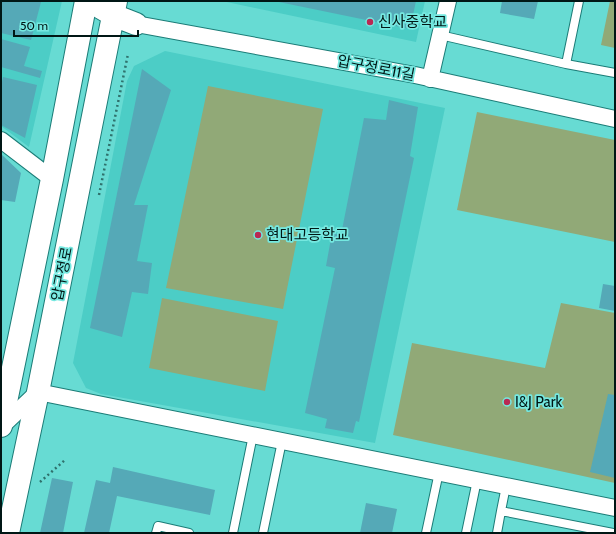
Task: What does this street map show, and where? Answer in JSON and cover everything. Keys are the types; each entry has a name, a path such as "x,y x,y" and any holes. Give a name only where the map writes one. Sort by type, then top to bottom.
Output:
{"main road":[{"name":"압구정로","path":"2,417 52,179 86,1"},
{"path":"89,1 114,8 136,24"},
{"name":"압구정로","path":"8,533 38,392 114,8"}],"street":[{"path":"430,79 448,1"},
{"name":"압구정로11길","path":"136,24 430,79 615,119"},
{"path":"1,140 52,179"},
{"path":"2,417 38,392 615,508"}],"lane":[{"path":"566,64 579,1"},
{"path":"440,35 566,64 615,72"},
{"path":"233,533 253,435"},
{"path":"263,533 282,441"},
{"path":"426,533 439,472"},
{"path":"466,533 477,480"},
{"path":"497,533 506,486"},
{"path":"501,510 613,533"},
{"path":"156,533 158,526 189,533"}],"path":[{"path":"40,482 66,460"}],"shaded area":[{"path":"1,1 62,1 29,147 1,126"},
{"name":"신사중학교","path":"222,1 425,1 416,42"},
{"name":"현대고등학교","path":"165,51 445,108 375,443 101,394 86,388 73,363 127,81 134,66"}],"green space":[{"path":"610,1 615,1 615,48 601,45"},
{"path":"208,86 323,109 283,309 166,288"},
{"path":"477,112 615,140 615,242 457,210"},
{"path":"162,298 278,321 265,391 149,368"},
{"name":"I&J Park","path":"561,303 615,313 615,483 393,435 412,343 545,368"}],"building":[{"path":"1,1 41,2 31,40 1,33"},
{"path":"274,1 416,1 410,29"},
{"path":"502,1 538,1 534,19 500,13"},
{"path":"1,39 30,47 24,66 42,71 40,78 1,67"},
{"path":"142,69 171,90 134,205 148,205 137,261 152,263 148,294 132,292 122,337 90,328"},
{"path":"3,77 37,85 25,138 1,125 1,87"},
{"path":"389,100 418,107 410,156 414,158 359,422 356,421 353,433 325,428 327,419 305,413 335,268 326,266 332,233 341,235 364,118 386,120"},
{"path":"1,154 21,173 15,202 1,200"},
{"path":"603,284 615,286 615,311 599,308"},
{"path":"608,394 615,395 615,478 590,472"},
{"path":"113,467 215,490 210,515 117,496 109,533 84,533 96,480 110,483"},
{"path":"52,478 73,482 63,533 40,533"},
{"path":"366,503 397,509 392,533 360,533"}],"place":[{"name":"신사중학교","path":"370,22"},
{"name":"현대고등학교","path":"258,235"},
{"name":"I&J Park","path":"507,402"}]}
